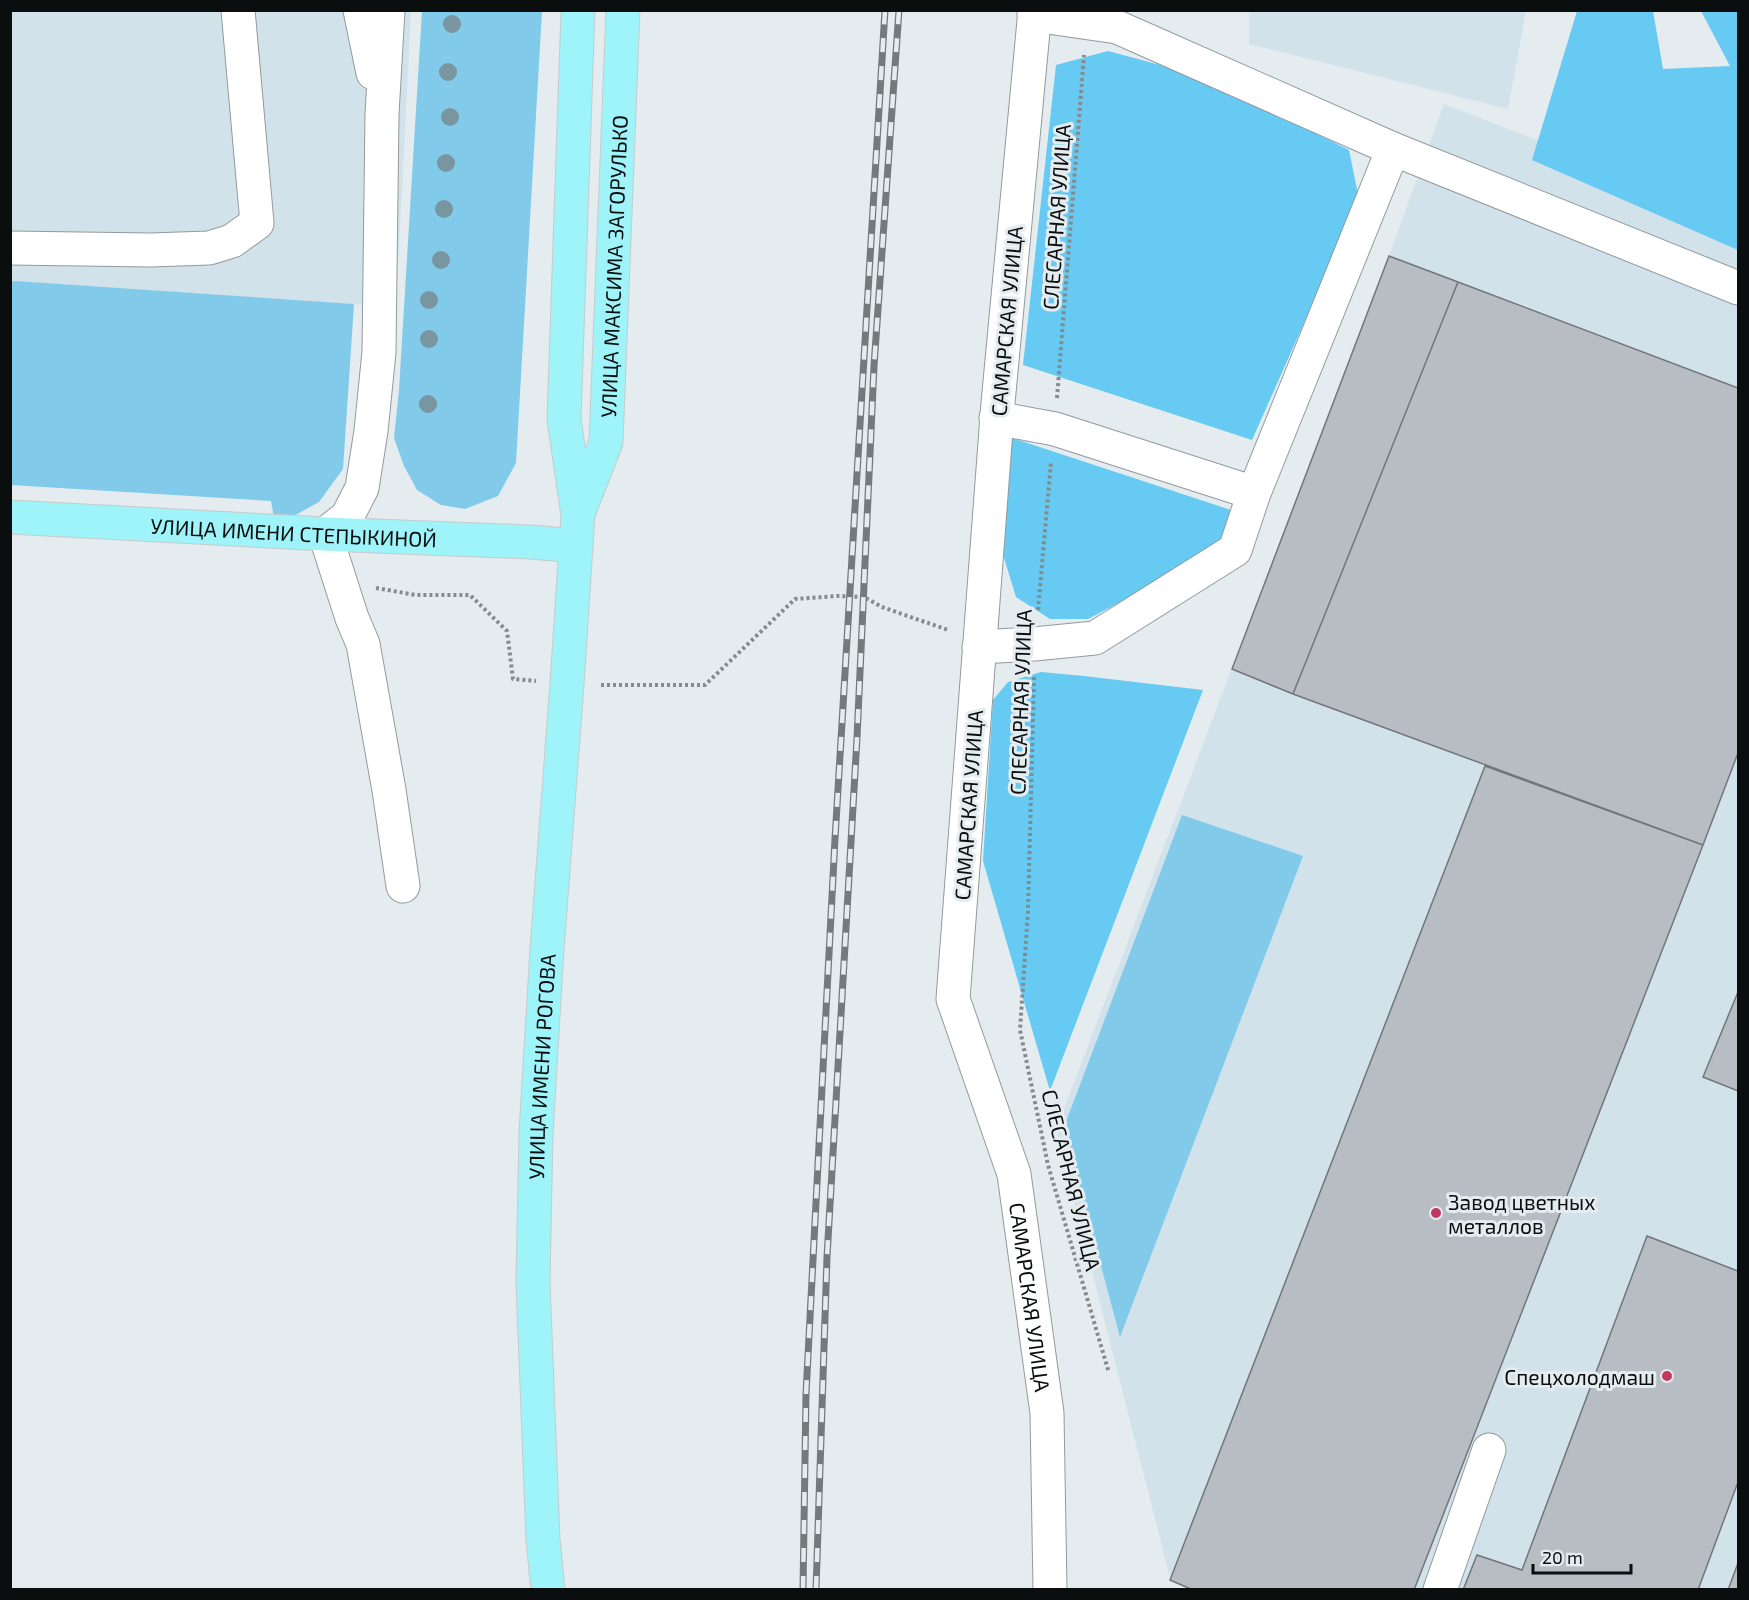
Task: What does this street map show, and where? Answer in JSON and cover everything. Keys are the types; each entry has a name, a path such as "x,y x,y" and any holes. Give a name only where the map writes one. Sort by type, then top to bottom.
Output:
{"main road":[{"name":"УЛИЦА МАКСИМА ЗАГОРУЛЬКО","path":"577,531 564,419 578,10"},
{"name":"УЛИЦА МАКСИМА ЗАГОРУЛЬКО","path":"577,531 606,442 623,10"},
{"name":"УЛИЦА ИМЕНИ СТЕПЫКИНОЙ","path":"10,517 325,534 531,542 577,531"},
{"name":"УЛИЦА ИМЕНИ РОГОВА","path":"548,1590 543,1540 533,1282 536,1133 577,531"}],"street":[{"path":"10,248 150,250 209,248 232,241 257,223 238,10"},
{"path":"360,10 382,114"},
{"path":"388,10 382,114 379,352 371,431 362,488 347,517 325,534 352,618 363,644 389,790 403,886"},
{"path":"1034,13 1117,27 1393,149 1738,288"},
{"name":"САМАРСКАЯ УЛИЦА","path":"1034,13 996,418 953,999 1014,1174 1047,1413 1050,1590"},
{"path":"980,644 1034,644 1095,638 1235,550 1254,493 1393,149"},
{"path":"996,418 1055,429 1254,493"},
{"path":"1440,1590 1489,1450"}],"path":[{"name":"СЛЕСАРНАЯ УЛИЦА","path":"1086,23 1055,429 1034,644 1028,911 1020,1030 1048,1165 1108,1373"},
{"path":"369,586 416,595 470,595 507,631 513,679 567,684 705,686 795,599 864,597 882,607 980,644"}],"shaded area":[{"path":"1249,10 1526,11 1508,109 1249,44"},
{"path":"10,11 411,11 396,307 11,281"},
{"path":"422,11 542,11 516,463 498,496 465,509 441,505 417,490 404,466 394,438 399,390"},
{"path":"1577,11 1653,11 1663,69 1730,66 1701,11 1738,11 1738,250 1532,160"},
{"path":"1108,51 1201,76 1349,150 1359,199 1252,440 1023,365 1056,65"},
{"path":"1444,104 1738,218 1738,1589 1194,1590 1170,1578 1056,1130 1389,256"},
{"path":"10,282 354,304 343,469 319,502 292,517 274,518 271,501 11,485"},
{"path":"1012,438 1234,511 1215,552 1088,619 1050,619 1016,597 1002,551"},
{"path":"1041,672 1203,690 1050,1091 983,861 993,700 1008,682"},
{"path":"1182,815 1303,856 1120,1337 1064,1127"}],"building":[{"path":"1389,256 1458,282 1293,694 1232,669"},
{"path":"1458,282 1738,388 1738,753 1703,845 1293,694"},
{"name":"Завод цветных металлов","path":"1485,766 1703,845 1414,1590 1193,1590 1170,1580"},
{"path":"1738,992 1738,1091 1703,1077"},
{"name":"Спецхолодмаш","path":"1647,1236 1738,1271 1738,1482 1698,1590 1463,1590 1477,1555 1522,1570"},
{"path":"1738,1563 1738,1590 1728,1590"}],"railway":[{"path":"803,1590 806,1394 835,839 885,10"},
{"path":"816,1590 827,1257 857,738 874,366 899,10"}],"place":[{"name":"Завод цветных металлов","path":"1436,1213"},
{"name":"Спецхолодмаш","path":"1667,1376"}]}
